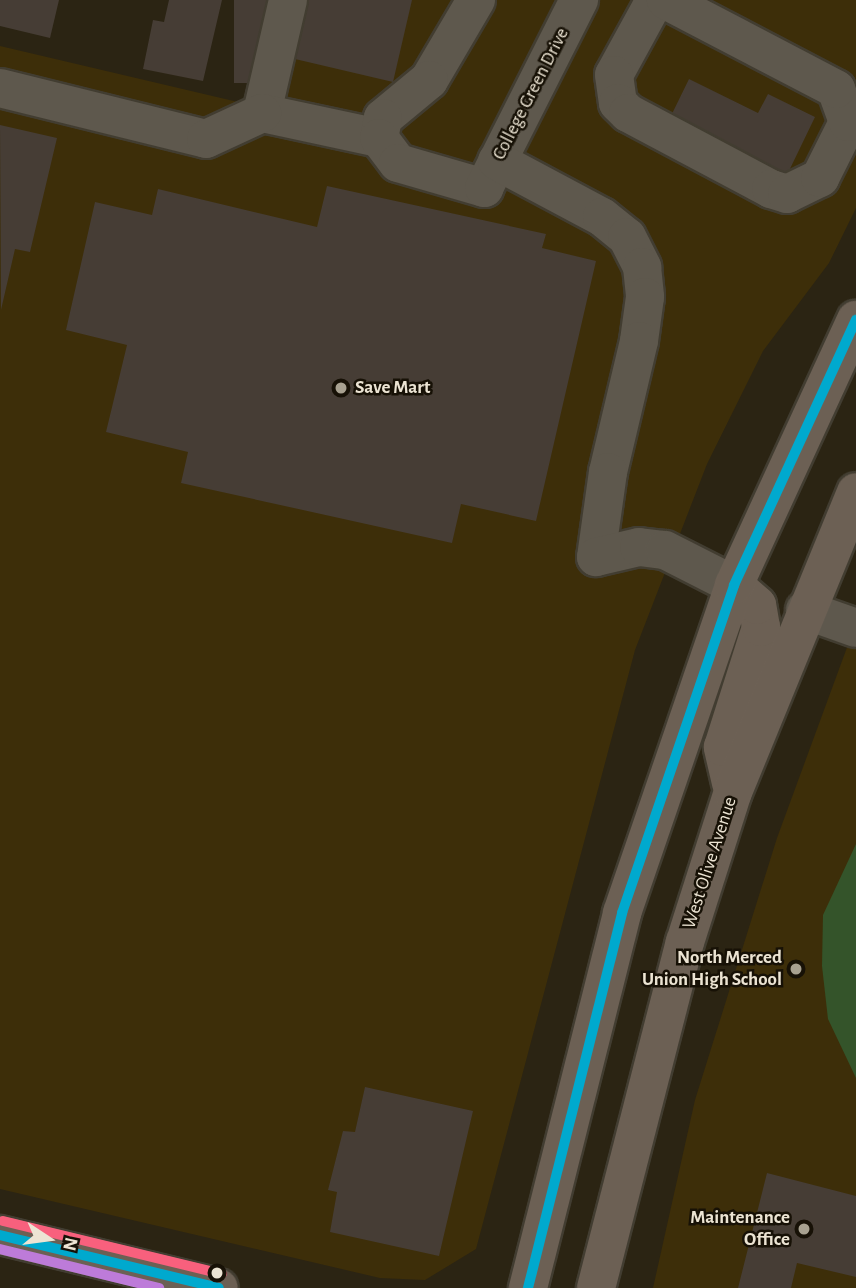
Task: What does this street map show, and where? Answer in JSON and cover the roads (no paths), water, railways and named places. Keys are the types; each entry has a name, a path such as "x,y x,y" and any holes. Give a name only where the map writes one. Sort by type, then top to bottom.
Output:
{"main road":[{"path":"528,1288 622,913 734,585 856,320"},
{"name":"West Olive Avenue","path":"596,1288 685,942 733,792 805,610 856,492"},
{"path":"733,792 723,747 761,627 757,605 734,585"},
{"path":"0,1235 219,1288"}],"street":[{"path":"262,113 288,0"},
{"path":"379,138 383,118 429,80 476,0"},
{"name":"College Green Drive","path":"491,174 579,0"},
{"path":"655,0 614,75 618,103 628,113 771,189 787,194 803,191 820,178 833,161 848,122 846,83 666,0"},
{"path":"0,88 206,138 262,113 379,138 398,163 491,174 602,217 626,237 642,267 645,297 639,341 608,471 596,557 639,547 665,550 734,585"},
{"path":"805,610 856,628"}],"place":[{"name":"Save Mart","path":"341,388"},
{"name":"North Merced Union High School","path":"796,969"},
{"name":"Maintenance Office","path":"804,1229"}]}
